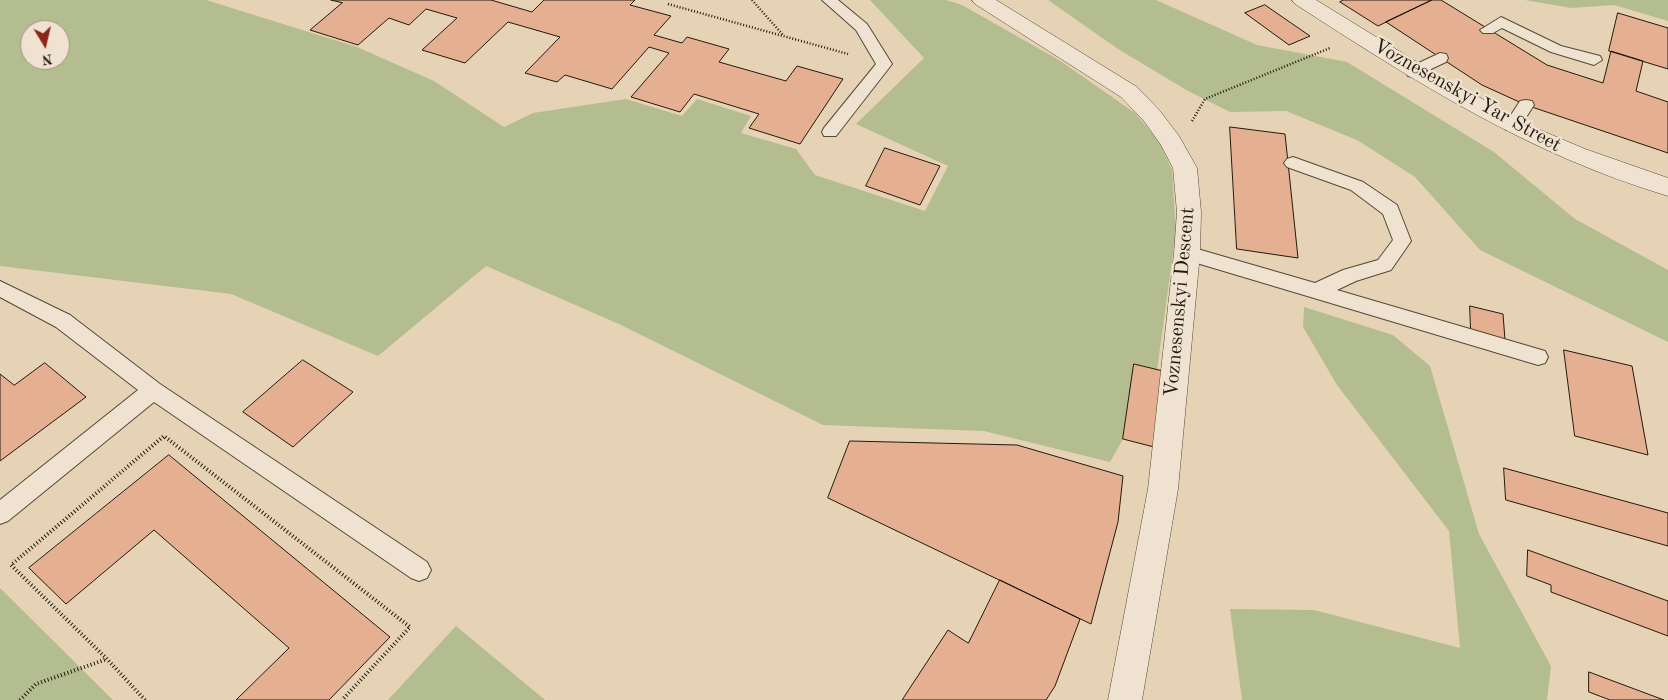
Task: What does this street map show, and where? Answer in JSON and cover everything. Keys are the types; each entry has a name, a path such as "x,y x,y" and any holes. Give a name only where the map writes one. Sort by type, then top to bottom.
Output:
{"street":[{"name":"Voznesenskyi Descent","path":"982,0 1129,92 1152,116 1171,142 1185,168 1189,212 1187,253 1163,489 1125,700"},
{"name":"Voznesenskyi Yar Street","path":"1302,0 1414,72 1512,126 1566,151 1668,187"}],"lane":[{"path":"829,0 862,27 884,64 830,132"},
{"path":"1488,30 1501,22 1556,49 1594,60"},
{"path":"1547,65 1556,49"},
{"path":"1414,72 1440,58"},
{"path":"1512,126 1526,105"},
{"path":"1294,163 1356,186 1391,210 1402,241 1384,265 1350,275 1317,291"},
{"path":"1187,253 1538,357"},
{"path":"0,288 62,321 153,390 418,570"},
{"path":"0,514 153,390"}],"path":[{"path":"752,0 785,36"},
{"path":"668,4 884,64"},
{"path":"1188,127 1205,99 1338,45"},
{"path":"145,700 11,565 164,436 410,627 342,700"},
{"path":"20,700 36,684 107,660"}],"green space":[{"path":"0,0 206,0 357,47 434,81 504,127 533,113 626,99 682,116 697,99 751,116 741,133 796,149 815,175 925,211 948,166 856,124 924,58 870,0 946,0 962,5 1059,60 1135,113 1159,141 1172,170 1176,231 1157,370 1134,365 1123,439 1110,462 984,431 823,425 621,325 486,266 378,356 231,294 0,266"},
{"path":"1048,0 1156,0 1257,45 1347,62 1494,152 1575,219 1668,270 1668,342 1480,250 1415,177 1357,140 1286,111 1230,112 1188,91 1118,49"},
{"path":"1525,0 1668,0 1668,21 1614,5 1571,8"},
{"path":"1304,307 1393,335 1430,366 1479,534 1551,666 1547,700 1242,700 1230,609 1314,610 1460,648 1449,531 1337,385 1303,327"},
{"path":"0,588 113,700 0,700"},
{"path":"456,626 545,700 388,700"}],"building":[{"path":"331,0 491,0 532,12 544,0 635,0 630,5 671,16 654,35 682,43 687,37 729,49 719,62 786,81 797,66 843,79 800,144 749,128 759,114 694,94 680,112 631,97 669,53 649,47 612,89 565,75 557,82 525,73 560,37 508,22 465,63 422,50 457,18 426,9 409,25 389,18 358,45 310,30 342,3"},
{"path":"1344,0 1432,0 1378,26 1340,2"},
{"path":"1432,0 1441,0 1547,65 1603,83 1611,51 1643,61 1636,91 1668,102 1668,153 1526,105 1482,85 1386,22"},
{"path":"1265,5 1310,36 1289,45 1245,13"},
{"path":"1618,13 1668,28 1668,69 1609,51"},
{"path":"1230,127 1285,134 1298,258 1237,249"},
{"path":"885,148 940,166 920,205 866,186"},
{"path":"1470,306 1503,314 1505,340 1471,331"},
{"path":"1564,350 1632,366 1648,455 1575,436"},
{"path":"303,360 353,392 293,447 243,412"},
{"path":"45,363 86,397 0,461 0,374 14,385"},
{"path":"1134,364 1163,371 1154,447 1123,439"},
{"path":"850,441 1017,445 1123,476 1118,522 1091,624 828,498"},
{"path":"169,455 390,637 329,700 236,700 289,648 154,530 66,604 29,568"},
{"path":"1504,468 1668,513 1668,546 1506,500"},
{"path":"1528,550 1668,601 1668,636 1551,592 1551,585 1527,576"},
{"path":"1000,580 1080,619 1055,686 1046,700 902,700 948,630 968,643"},
{"path":"1589,672 1664,700 1610,700 1589,692"}]}
